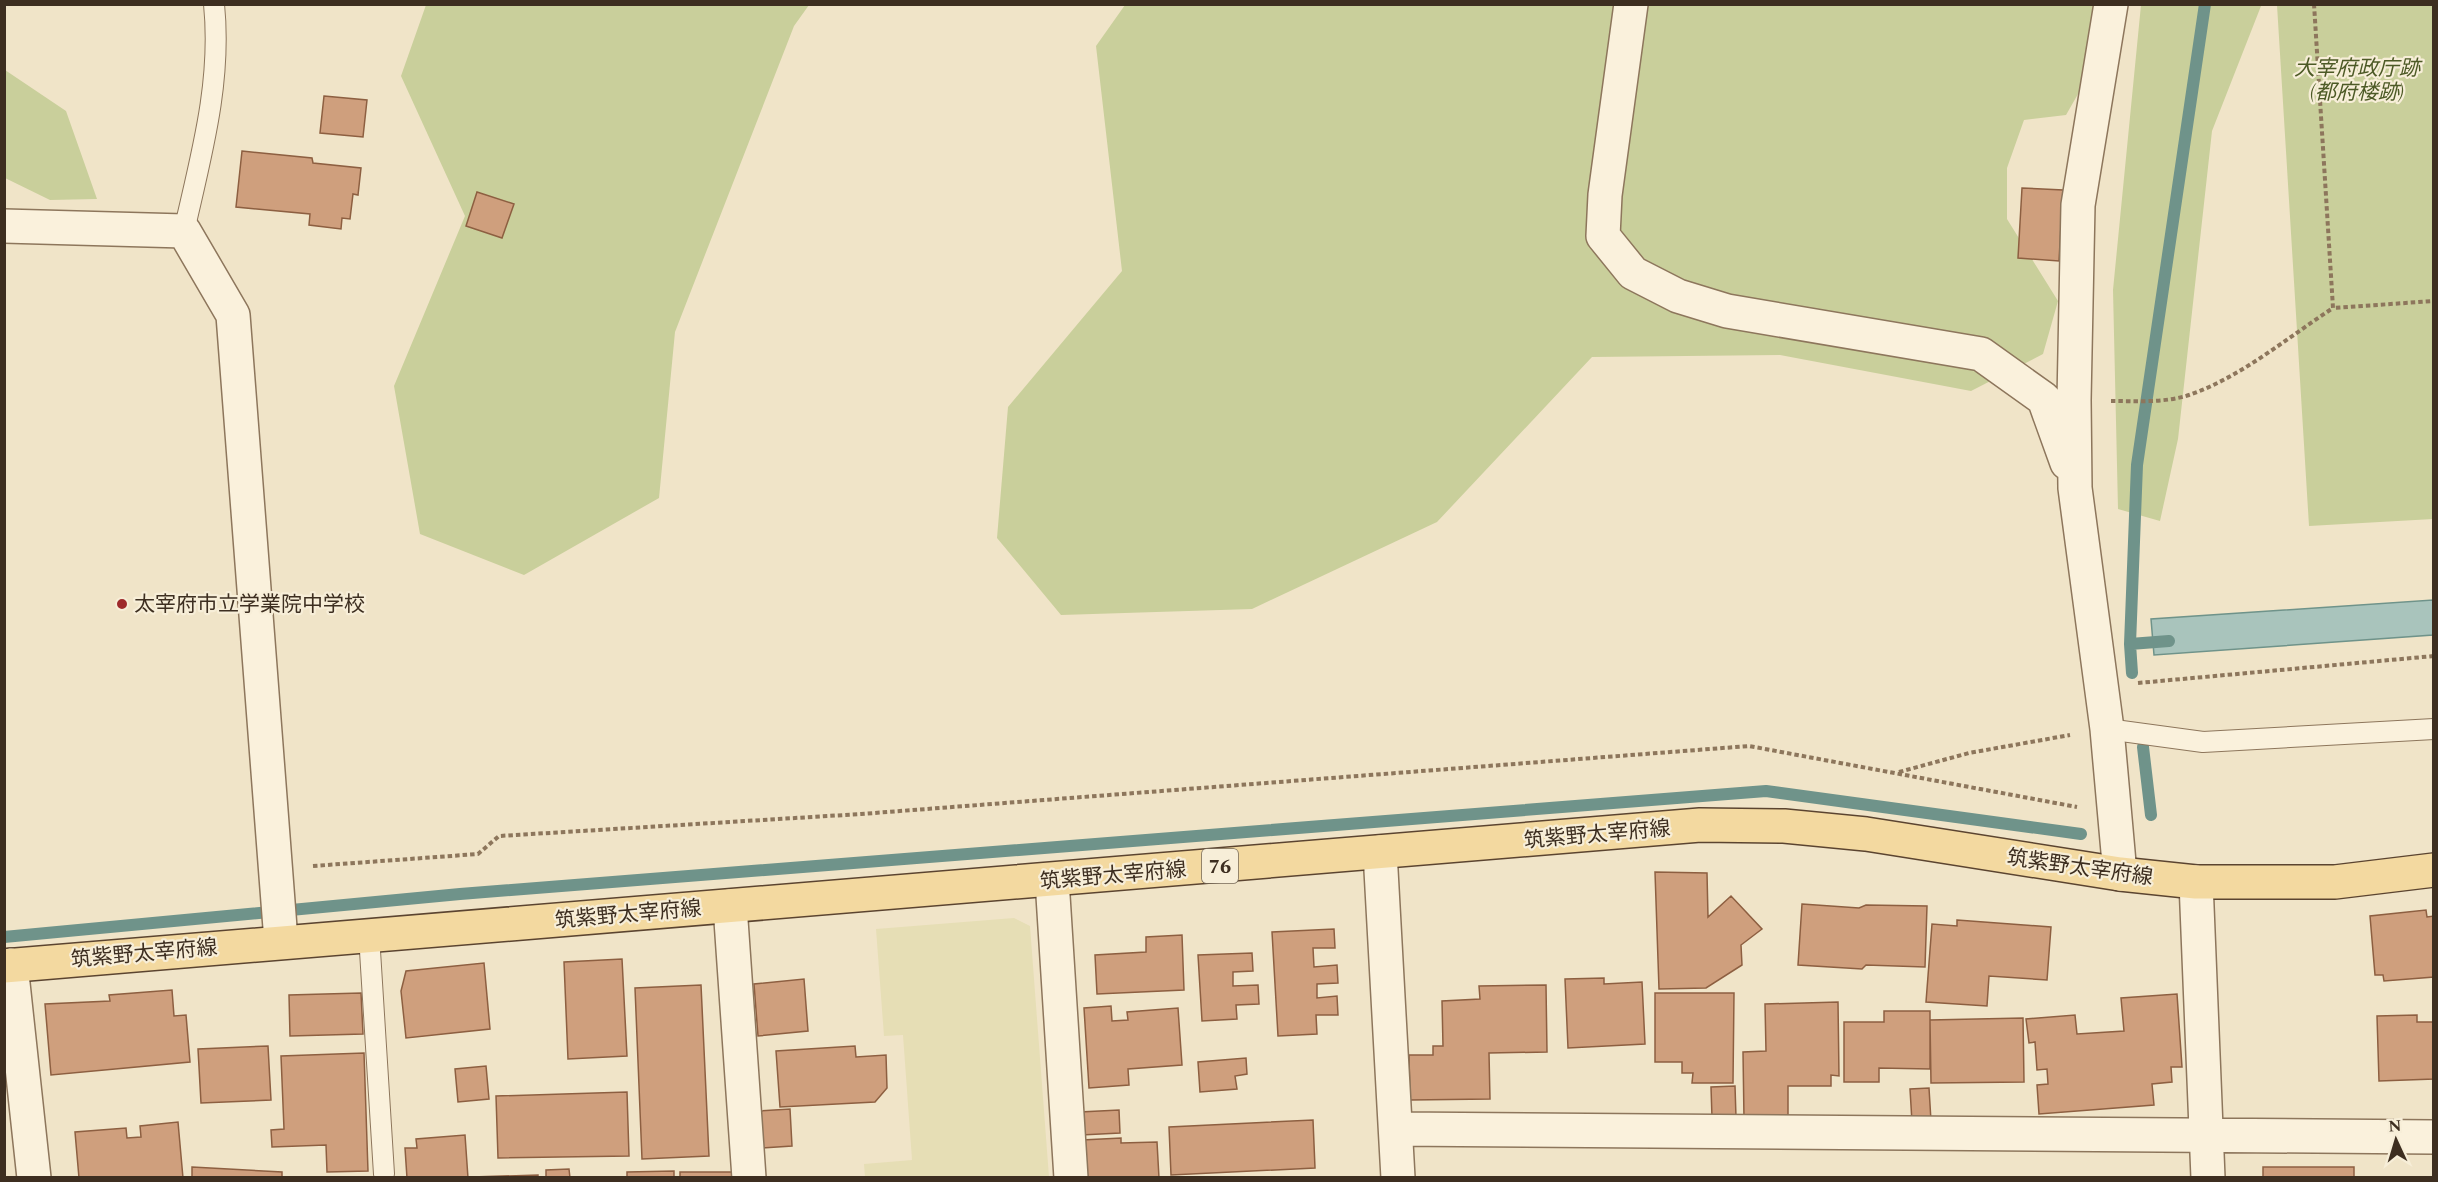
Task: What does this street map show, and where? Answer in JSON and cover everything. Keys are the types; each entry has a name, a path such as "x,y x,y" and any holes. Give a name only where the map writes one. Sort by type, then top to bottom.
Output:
{"main road":[{"name":"筑紫野太宰府線","path":"8,965 280,934 369,935 1701,825 1784,826 1866,834 2120,874 2196,882 2335,882 2433,870"}],"street":[{"path":"1631,4 1605,195 1604,236 1633,273 1678,296 1727,311 1981,354 2044,399 2075,488"},
{"path":"2111,4 2078,205 2074,400 2075,488 2107,724 2120,874"},
{"path":"4,226 184,231 233,315 280,934"},
{"path":"1380,852 1398,1178"},
{"path":"1052,880 1071,1178"},
{"path":"2196,882 2208,1178"},
{"path":"729,906 748,1178"},
{"path":"8,965 34,1178"},
{"path":"1396,1130 2433,1137"}],"lane":[{"path":"184,231 213,103 217,27 214,4"},
{"path":"2107,724 2203,742 2433,729"},
{"path":"369,935 384,1174"}],"path":[{"path":"2314,4 2333,308"},
{"path":"2130,401 2188,395 2225,379 2333,308 2433,301"},
{"path":"2101,686 2433,656"},
{"path":"1895,773 1969,753 2080,733 2107,724"},
{"path":"277,880 478,854 499,836 861,814 1749,746 2116,815"}],"shaded area":[{"path":"1014,918 1030,926 1049,1177 865,1177 864,1164 912,1160 903,1035 884,1036 876,929"}],"green space":[{"path":"426,5 809,5 794,26 675,332 659,498 524,575 420,534 394,386 465,216 401,76"},
{"path":"1125,5 2095,5 2086,80 2066,115 2024,120 2007,168 2007,219 2058,301 2043,354 1971,391 1780,355 1592,357 1437,522 1252,609 1061,615 997,538 1008,407 1122,271 1096,46"},
{"path":"2141,5 2261,6 2212,131 2178,439 2160,521 2118,509 2113,290"},
{"name":"大宰府政庁跡 (都府楼跡)","path":"2277,5 2433,5 2433,519 2309,526"},
{"path":"5,70 66,111 97,199 50,200 5,178"}],"water":[{"path":"2433,600 2433,635 2154,655 2151,619"}],"building":[{"path":"324,96 367,100 363,137 320,133"},
{"path":"242,151 312,158 313,163 361,168 358,195 353,194 350,219 342,218 341,229 309,225 310,214 236,207"},
{"path":"2022,188 2063,190 2059,261 2018,258"},
{"path":"477,192 514,204 502,238 466,226"},
{"path":"1655,872 1707,873 1708,917 1731,896 1762,929 1741,945 1742,965 1706,988 1659,989"},
{"path":"1802,904 1859,908 1866,905 1927,906 1925,967 1866,965 1862,969 1798,965"},
{"path":"2426,910 2427,917 2434,916 2434,977 2384,981 2383,975 2375,975 2370,916"},
{"path":"1957,920 2051,927 2047,980 1989,976 1987,1006 1926,1002 1932,924 1957,926"},
{"path":"1334,929 1335,948 1313,948 1314,967 1337,965 1338,983 1317,984 1317,998 1337,996 1338,1015 1316,1015 1317,1034 1278,1036 1272,932"},
{"path":"1182,935 1184,990 1097,994 1095,955 1146,952 1146,937"},
{"path":"1252,953 1253,971 1233,972 1233,986 1258,985 1259,1004 1236,1005 1237,1019 1202,1021 1198,955"},
{"path":"622,959 627,1056 568,1059 564,962"},
{"path":"484,963 490,1029 406,1038 401,991 406,971"},
{"path":"1604,978 1604,984 1642,982 1645,1044 1568,1048 1565,979"},
{"path":"804,979 808,1031 758,1036 754,984"},
{"path":"701,985 709,1156 642,1159 635,988"},
{"path":"1546,985 1547,1052 1489,1053 1490,1099 1410,1100 1409,1055 1433,1055 1433,1046 1443,1046 1442,1001 1480,999 1479,986"},
{"path":"172,990 174,1016 186,1015 190,1062 51,1075 45,1004 110,1001 109,995"},
{"path":"361,993 363,1034 290,1036 289,995"},
{"path":"1655,993 1734,993 1733,1083 1692,1083 1693,1073 1682,1073 1682,1062 1655,1062"},
{"path":"2177,994 2182,1067 2171,1067 2172,1082 2152,1084 2154,1105 2039,1114 2037,1085 2048,1084 2047,1069 2037,1070 2035,1042 2029,1043 2026,1019 2075,1015 2077,1034 2124,1031 2121,998"},
{"path":"1838,1002 1839,1076 1831,1075 1831,1086 1788,1086 1788,1118 1744,1119 1743,1052 1766,1051 1765,1004"},
{"path":"1111,1006 1112,1021 1128,1020 1127,1012 1178,1008 1182,1065 1128,1069 1129,1085 1089,1088 1084,1008"},
{"path":"1884,1011 1930,1011 1930,1069 1879,1068 1879,1082 1844,1082 1844,1022 1884,1022"},
{"path":"2417,1015 2417,1022 2434,1022 2434,1079 2379,1081 2377,1016"},
{"path":"2023,1018 2024,1082 1931,1083 1930,1020"},
{"path":"268,1046 271,1100 201,1103 198,1049"},
{"path":"855,1046 856,1057 886,1055 887,1088 875,1102 780,1107 776,1051"},
{"path":"364,1053 368,1171 327,1172 326,1145 272,1147 271,1130 284,1129 281,1056"},
{"path":"1246,1058 1247,1074 1235,1076 1237,1089 1200,1092 1198,1062"},
{"path":"486,1066 489,1099 458,1102 455,1069"},
{"path":"1735,1086 1736,1117 1712,1118 1711,1087"},
{"path":"1929,1088 1931,1121 1912,1122 1910,1089"},
{"path":"627,1092 629,1156 498,1158 496,1096"},
{"path":"790,1109 792,1146 762,1148 760,1111"},
{"path":"1119,1110 1120,1133 1081,1135 1080,1112"},
{"path":"1313,1120 1315,1168 1171,1175 1169,1127"},
{"path":"178,1122 183,1178 79,1178 75,1132 126,1128 127,1138 141,1137 140,1126"},
{"path":"465,1135 468,1178 407,1178 405,1148 417,1148 416,1139"},
{"path":"1121,1138 1121,1143 1157,1142 1159,1178 1083,1178 1082,1140"},
{"path":"192,1167 282,1172 282,1178 192,1178"},
{"path":"2263,1167 2354,1167 2354,1178 2263,1178"},
{"path":"569,1169 570,1178 546,1178 546,1170"},
{"path":"674,1171 674,1178 627,1178 627,1172"},
{"path":"680,1172 734,1172 734,1178 680,1178"},
{"path":"538,1175 538,1178 472,1178 472,1177"}],"waterway":[{"path":"2130,644 2137,465 2205,4"},
{"path":"2132,673 2130,644 2169,641"},
{"path":"2143,747 2151,815"},
{"path":"4,937 460,894 1766,791 2081,834"}],"place":[{"name":"太宰府市立学業院中学校","path":"122,604"}]}
